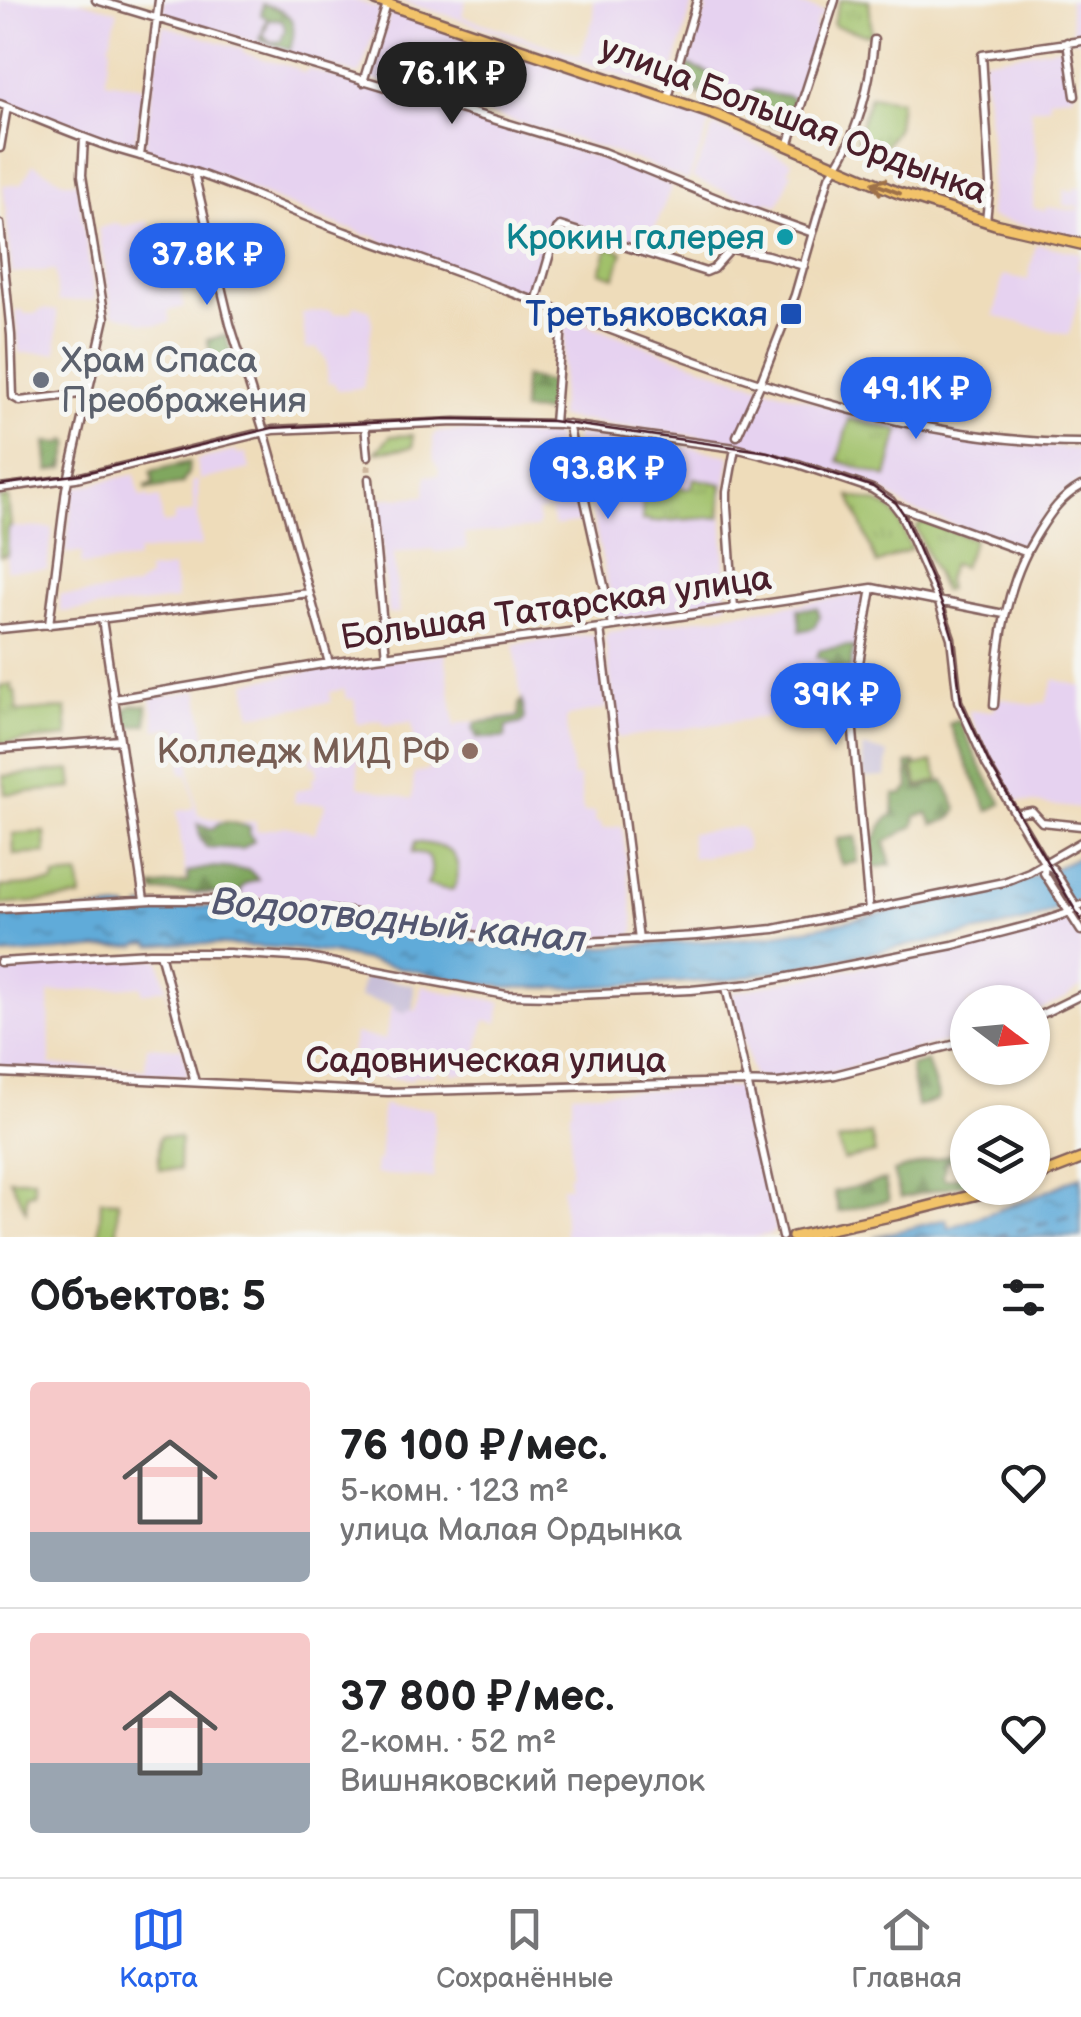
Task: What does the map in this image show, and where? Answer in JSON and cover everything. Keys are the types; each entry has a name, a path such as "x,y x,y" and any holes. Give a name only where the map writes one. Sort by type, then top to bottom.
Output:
{"main road":[{"name":"улица Большая Ордынка","path":"375,0 732,121 896,192 986,221 1081,244"},
{"path":"1050,1171 1081,1159"},
{"path":"793,1237 950,1201"}],"street":[{"path":"96,0 612,156 814,233"},
{"path":"140,156 159,0"},
{"path":"668,98 697,0"},
{"path":"787,147 835,0"},
{"path":"364,82 387,4"},
{"path":"737,436 784,326 829,177 864,100 874,40"},
{"path":"986,221 990,183 982,56 1081,41"},
{"path":"1067,42 1075,96"},
{"path":"0,148 4,106 84,138 256,195 728,372 851,410 996,438 1081,443"},
{"path":"49,625 68,480 104,318 82,175 84,138"},
{"path":"193,172 230,324 328,663"},
{"path":"0,224 13,397 20,401 88,394"},
{"path":"536,302 560,226 706,272 731,249 804,266"},
{"path":"554,423 563,312"},
{"path":"0,488 68,480 263,432 455,422 568,424 735,448 872,488 901,514 938,600 951,638 958,702 986,764 1044,868 1074,909"},
{"path":"568,424 612,626"},
{"path":"365,425 368,456"},
{"path":"734,608 727,492 735,448"},
{"path":"370,479 386,656"},
{"path":"994,705 1004,614 1025,552 1057,504 1081,486"},
{"path":"896,506 1025,552"},
{"path":"869,911 851,709 872,588"},
{"name":"Большая Татарская улица","path":"114,699 328,663 872,588 1004,614"},
{"path":"0,628 309,593"},
{"path":"102,619 144,900"},
{"path":"600,628 639,940"},
{"path":"0,749 120,740"},
{"path":"1015,814 1032,811 1042,822 1081,828"},
{"path":"0,909 218,899 299,905 531,943 639,940 774,929 1004,882 1044,868 1081,842"},
{"path":"1044,868 1054,869 1081,931"},
{"path":"0,962 229,953 308,958 506,995 726,988 985,938 1074,909"},
{"path":"160,953 195,1082"},
{"path":"726,988 782,1237"},
{"path":"1050,1010 1081,995"},
{"name":"Садовническая улица","path":"0,1073 398,1092 778,1083 835,1075 950,1046"}],"shaded area":[{"path":"0,0 77,0 118,11 105,81 144,87 134,149 59,125 0,99"},
{"path":"164,0 354,0 381,9 358,75 165,14"},
{"path":"396,0 466,0 462,16 580,56 594,17 593,0 694,0 668,88 663,90"},
{"path":"707,0 794,0 824,12 815,28 818,30 783,128 679,89 704,13 708,12"},
{"path":"1069,0 1081,0 1081,39 1073,40"},
{"path":"391,11 711,121 688,181 561,135 372,80 369,76"},
{"path":"163,25 243,49 243,53 304,73 308,69 559,144 672,185 647,248 566,221 555,222 530,296 347,229 238,182 146,154"},
{"path":"1066,46 1073,96 1049,98 1050,106 1030,109 1037,161 1033,208 1078,211 1078,207 1063,205 1064,190 1081,188 1081,238 992,218 989,214 992,156 983,60"},
{"path":"714,126 792,161 788,171 792,173 778,206 767,201 764,207 692,178"},
{"path":"33,164 65,182 77,182 95,300 58,302 55,270 12,273 3,185 22,184"},
{"path":"148,221 160,280 177,277 184,307 168,311 170,323 139,322 112,311 98,228"},
{"path":"1036,244 1080,253 1077,268 1081,269 1081,288 1069,335 994,316 1003,275 1028,280"},
{"path":"355,305 370,310 372,324 363,388 338,390 333,382 328,383 326,360 317,348 306,349 302,313 352,312"},
{"path":"43,309 57,311 57,353 19,353 16,310 35,314"},
{"path":"569,318 724,374 850,413 1009,445 1081,449 1081,481 1056,498 1026,544 1020,547 908,509 873,486 744,443 561,418"},
{"path":"437,432 556,435 568,505 579,503 583,522 554,526 550,509 537,512 536,528 465,534 466,549 394,553 399,613 388,614 378,499 425,496 426,476 439,475 433,436"},
{"path":"576,434 730,456 722,507 727,604 616,620"},
{"path":"236,451 237,455 246,453 250,469 200,480 196,460"},
{"path":"135,474 140,497 159,498 163,524 174,522 174,515 194,512 192,481 198,481 202,546 140,552 137,560 84,565 82,553 65,553 74,488"},
{"path":"8,527 53,528 47,569 6,570"},
{"path":"173,568 177,600 60,612 60,594 134,588 148,578 147,571"},
{"path":"863,595 866,602 844,706 618,738 605,638 608,632"},
{"path":"592,634 598,637 607,708 566,720 573,777 579,777 583,813 594,812 602,829 622,826 635,930 630,937 512,939 343,907 188,895 177,811 194,808 193,795 188,773 181,774 177,727 156,730 151,698 198,690 206,741 191,757 190,771 198,815 238,824 255,821 257,831 286,826 315,833 326,803 294,803 295,791 313,786 312,777 317,776 310,757 325,754 329,745 353,740 358,755 358,786 412,799 414,773 429,770 426,752 416,753 412,722 384,725 382,720 357,724 354,699 346,699 344,689 330,692 331,702 251,715 246,682 445,653 456,728 457,724 523,714 514,644"},
{"path":"1054,679 1081,686 1081,809 1012,800 968,711 991,711 1002,698 1032,705 1046,702"},
{"path":"862,747 888,753 886,777 864,778"},
{"path":"740,827 745,831 747,850 692,858 690,833"},
{"path":"1071,919 1081,935 1081,987 1050,1005 1050,985 950,985 950,1041 841,1070 773,1080 753,1076 733,992"},
{"path":"159,960 188,1070 185,1078 0,1067 0,967","holes":["141,986 143,994 165,988 181,1048 147,1046 145,1070 50,1065 49,993"]},
{"path":"364,975 414,985 413,1010 407,1009 406,1013 395,1010 395,1006 359,997"},
{"path":"422,985 501,1002 498,1023 485,1020 476,1072 452,1074 451,1064 435,1064 434,1075 413,1075 412,1080 347,1074 355,1034 385,1040 392,1006 396,1006 395,1011 406,1013 407,1009 417,1010"},
{"path":"740,1087 745,1092 776,1228 772,1234 565,1237 562,1187 569,1187 571,1174 572,1093"},
{"path":"382,1106 434,1108 434,1178 375,1174 376,1161 380,1161"}],"green space":[{"path":"840,0 869,0 872,36 835,26"},
{"path":"263,4 287,14 294,32 290,50 260,40 267,18 261,15","holes":["269,20 283,21 281,41 271,42 263,35"]},
{"path":"688,65 723,78 719,94 734,103 747,105 755,90 793,99 785,122 773,125 683,89"},
{"path":"870,96 900,100 897,127 883,150 856,139"},
{"path":"608,247 623,252 615,277 600,272"},
{"path":"226,335 234,365 216,370 213,361 182,365 211,354 207,340"},
{"path":"524,377 551,383 548,412 522,411"},
{"path":"849,419 899,430 887,477 838,461"},
{"path":"413,435 413,447 376,452 391,436"},
{"path":"46,442 70,442 64,468 49,471"},
{"path":"189,462 182,484 147,489 154,483 151,471"},
{"path":"694,478 722,484 720,517 642,521 643,486 691,489"},
{"path":"850,496 891,510 911,549 877,564"},
{"path":"0,498 8,498 11,527 7,555 0,556"},
{"path":"923,521 974,539 963,567 952,564 946,579 948,590 943,591 916,528"},
{"path":"817,608 820,616 814,628 800,631 798,609"},
{"path":"854,647 850,669 828,669 828,661 816,657 820,650"},
{"path":"12,685 17,712 66,708 68,737 0,743 0,686"},
{"path":"522,700 525,718 522,723 506,727 505,738 477,738 473,728 476,723 519,717"},
{"path":"147,705 147,724 126,727 125,709"},
{"path":"959,720 1002,804 988,811 949,724"},
{"path":"914,762 911,770 917,787 944,781 956,812 948,820 933,824 928,813 916,816 914,826 885,842 891,865 871,868 869,849 893,814 894,795 909,788 907,764"},
{"path":"932,762 938,781 918,786 913,767"},
{"path":"71,770 73,788 5,794 3,776"},
{"path":"219,823 250,827 254,841 242,849 206,847 198,824 212,830"},
{"path":"45,832 46,853 14,855 13,834"},
{"path":"856,837 858,862 842,865 837,839"},
{"path":"415,842 441,847 455,857 458,871 453,889 427,885 430,861 424,854 412,853"},
{"path":"214,867 249,870 258,879 245,884 241,894 155,892 153,887 188,882 188,872"},
{"path":"79,875 81,898 0,905 0,887 54,883 55,877"},
{"path":"927,1061 939,1098 917,1106 910,1066"},
{"path":"871,1134 875,1153 843,1160 838,1141"},
{"path":"161,1136 180,1138 179,1170 159,1169"},
{"path":"950,1154 943,1176 950,1179 950,1187 901,1198 893,1172"},
{"path":"10,1179 34,1179 34,1193 27,1194 26,1211"},
{"path":"885,1180 889,1200 839,1212 834,1192"},
{"path":"101,1200 118,1201 117,1237 99,1237"}],"water":[{"path":"1081,855 1081,900 1030,920 729,980 506,987 330,953 185,943 0,955 0,916 127,908 130,912 140,911 141,907 271,909 370,922 504,947 556,950 753,938 1009,886"},
{"path":"1081,1176 1081,1237 874,1237 946,1219 949,1228 1012,1205 1050,1205 1050,1190"}],"ferry route":[{"path":"995,1237 1081,1213"}],"tunnel":[{"path":"368,456 369,479"}],"tram line":[{"path":"0,485 81,474 272,428 447,419 552,421 768,452 873,487 903,513 953,638 961,702 989,763 1081,920"}],"place":[{"name":"Крокин галерея","path":"785,237"},
{"name":"Третьяковская","path":"791,314"},
{"name":"Храм Спаса Преображения","path":"41,380"},
{"name":"Колледж МИД РФ","path":"470,751"}],"water label":[{"name":"Водоотводный канал","path":"399,920"}]}
